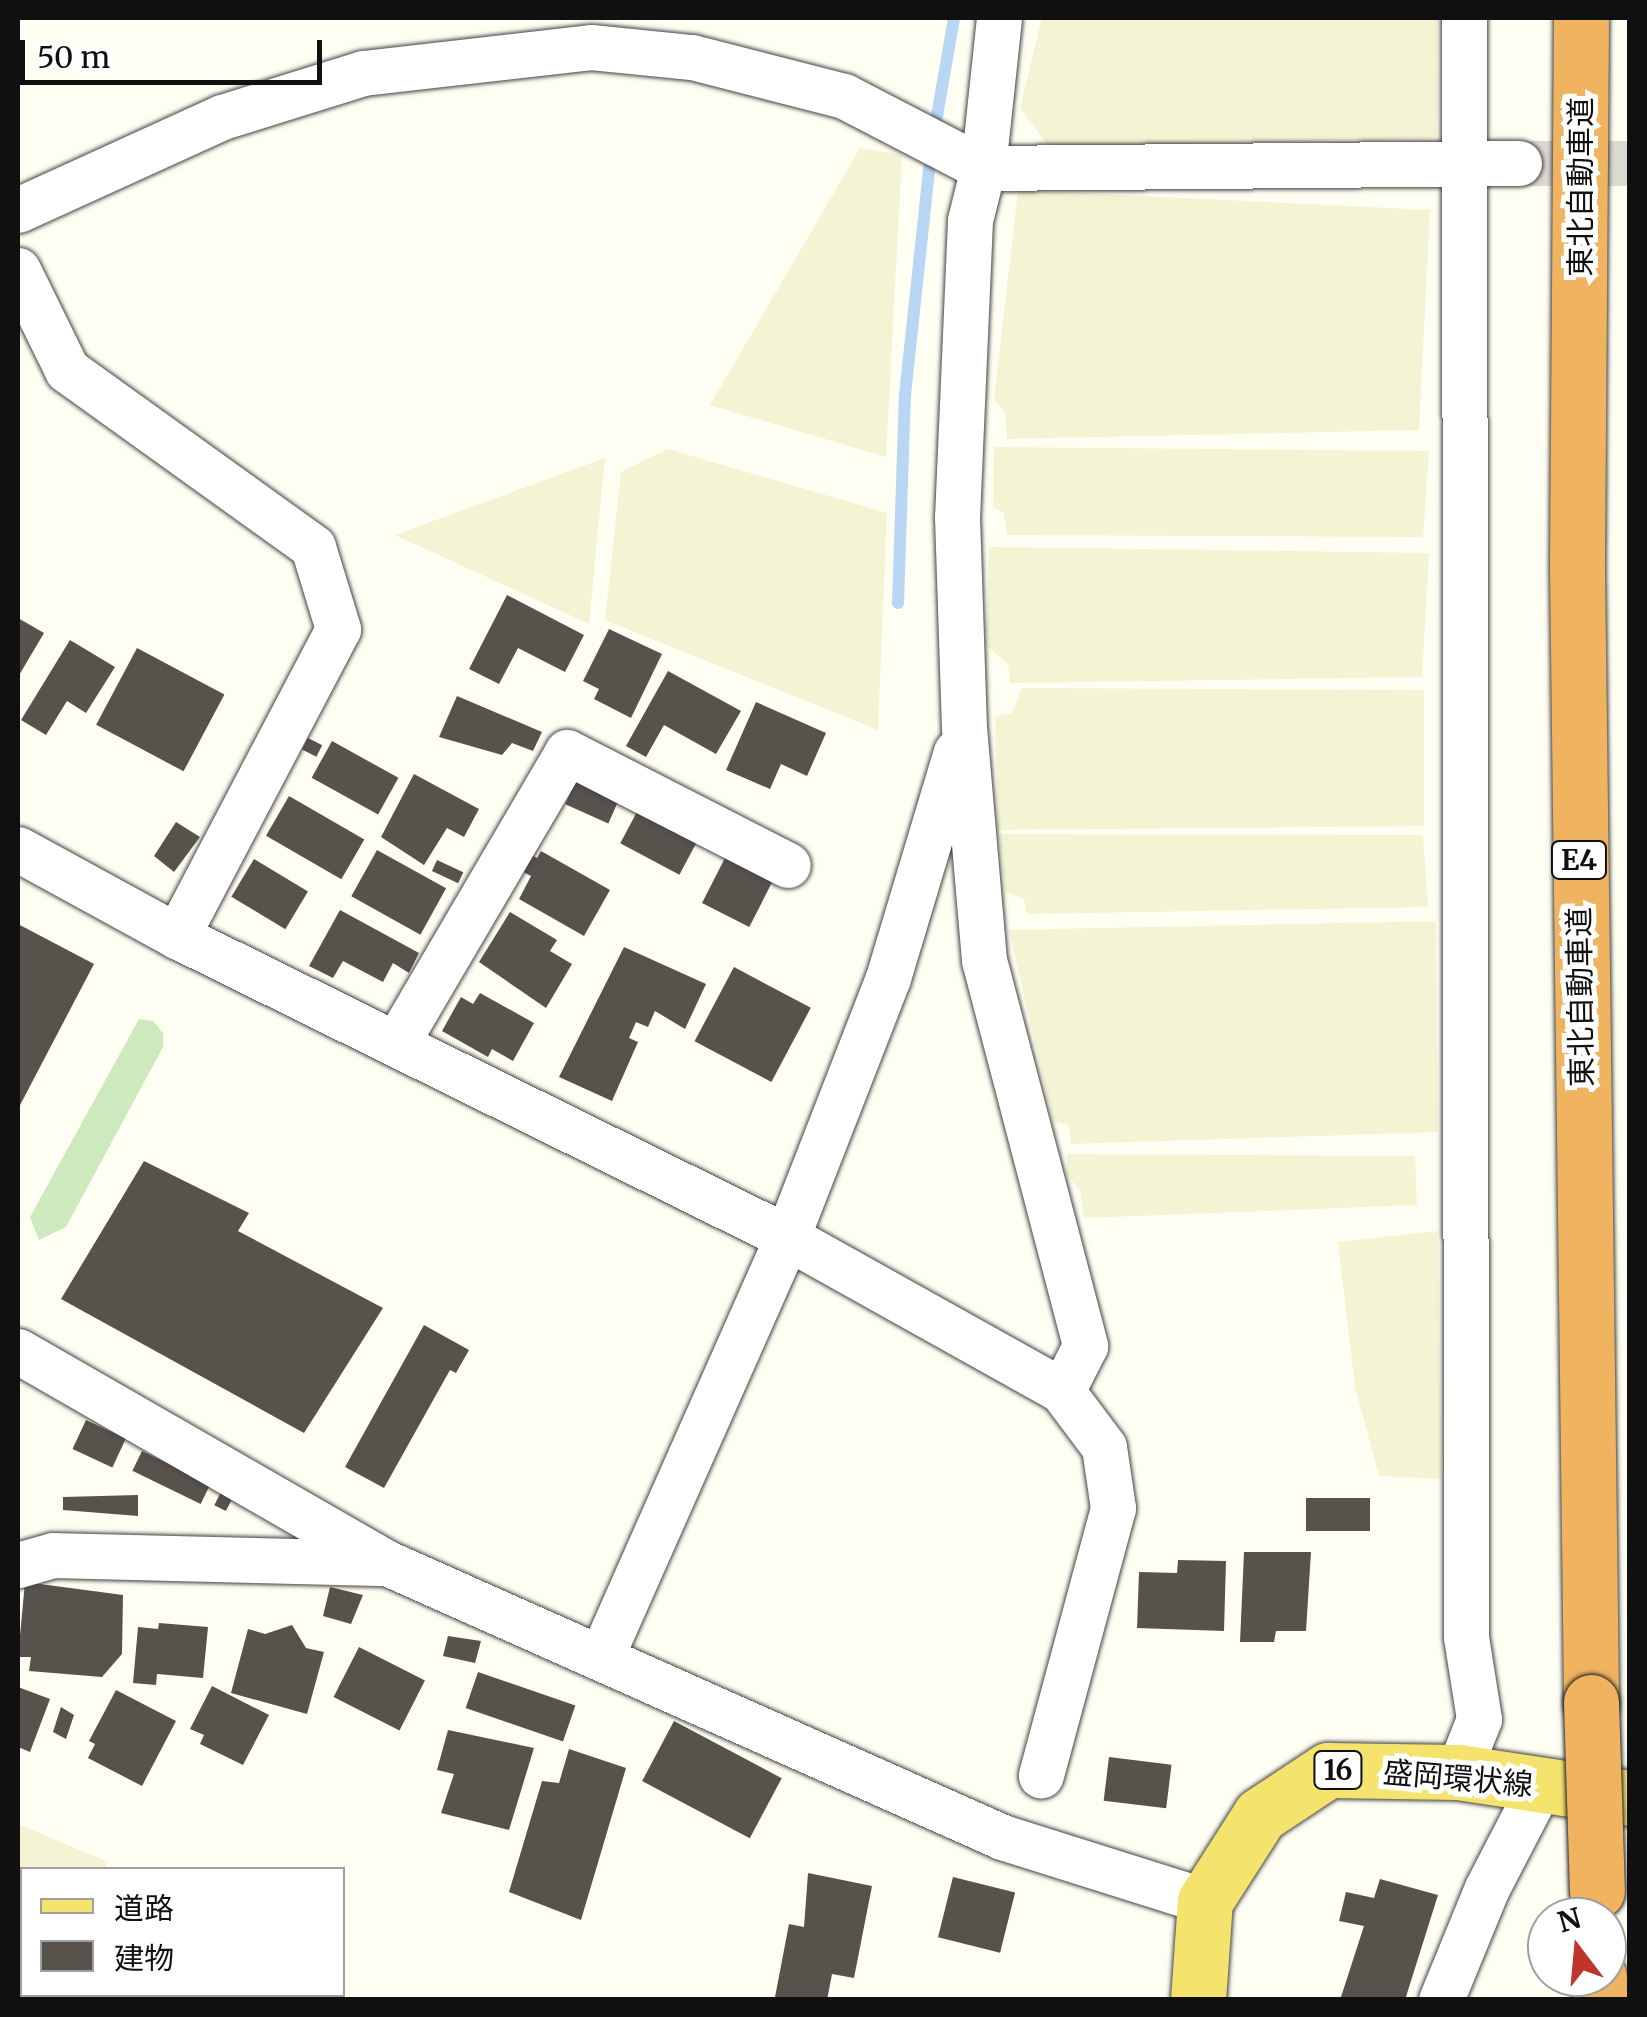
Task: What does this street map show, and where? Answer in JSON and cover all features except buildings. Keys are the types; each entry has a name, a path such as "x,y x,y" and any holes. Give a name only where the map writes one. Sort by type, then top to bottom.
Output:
{"highway":[{"name":"東北自動車道","path":"1581,18 1577,586 1597,1897"}],"main road":[{"name":"盛岡環状線","path":"1198,2000 1205,1901 1260,1815 1328,1770 1458,1772 1630,1798"}],"street":[{"path":"1000,18 950,151 970,220 958,517 964,727 984,960 1085,1346 1062,1390"},
{"path":"1458,1772 1479,1719 1466,1637 1464,18"},
{"path":"18,210 222,117 363,73 552,50 692,57 844,96 950,151 1518,163"},
{"path":"18,270 67,370 313,547 338,629 177,936"},
{"path":"601,1657 787,1237 888,978 964,727"},
{"path":"396,1042 566,752 788,865"},
{"path":"18,848 177,936 787,1237 1062,1390 1104,1446 1113,1508 1066,1605 1041,1775"},
{"path":"18,1351 386,1563 1002,1837 1205,1901"},
{"path":"18,1566 53,1555 386,1563"},
{"path":"1441,2000 1487,1888 1541,1784"}],"green space":[{"path":"1042,18 1438,18 1437,138 1049,147 1020,108"},
{"path":"860,148 902,155 886,457 710,405"},
{"path":"1018,190 1430,210 1419,430 1007,439 1005,412 994,400"},
{"path":"994,447 1429,451 1423,537 1007,535 1004,513 993,507"},
{"path":"668,449 887,513 878,730 605,620 621,472"},
{"path":"605,458 589,624 395,535"},
{"path":"989,547 1429,553 1422,677 1010,683 1008,664 986,645"},
{"path":"1022,688 1424,690 1424,826 998,830 995,716 1012,713"},
{"path":"999,834 1423,835 1428,907 1027,914 1024,899 1005,892"},
{"path":"1436,921 1438,1132 1071,1144 1069,1125 1053,1121 1009,930"},
{"path":"139,1019 153,1021 163,1033 163,1047 66,1227 39,1240 30,1217"},
{"path":"1067,1154 1415,1156 1417,1205 1084,1218 1080,1190 1067,1175"},
{"path":"1438,1231 1441,1479 1379,1476 1355,1387 1338,1242"},
{"path":"18,1824 108,1862 105,1867 20,1867 20,1997 34,1997 18,1999"}],"waterway":[{"path":"934,133 954,18"},
{"path":"898,603 905,395 931,152"}],"tunnel":[{"path":"1519,163 1630,163"}]}
